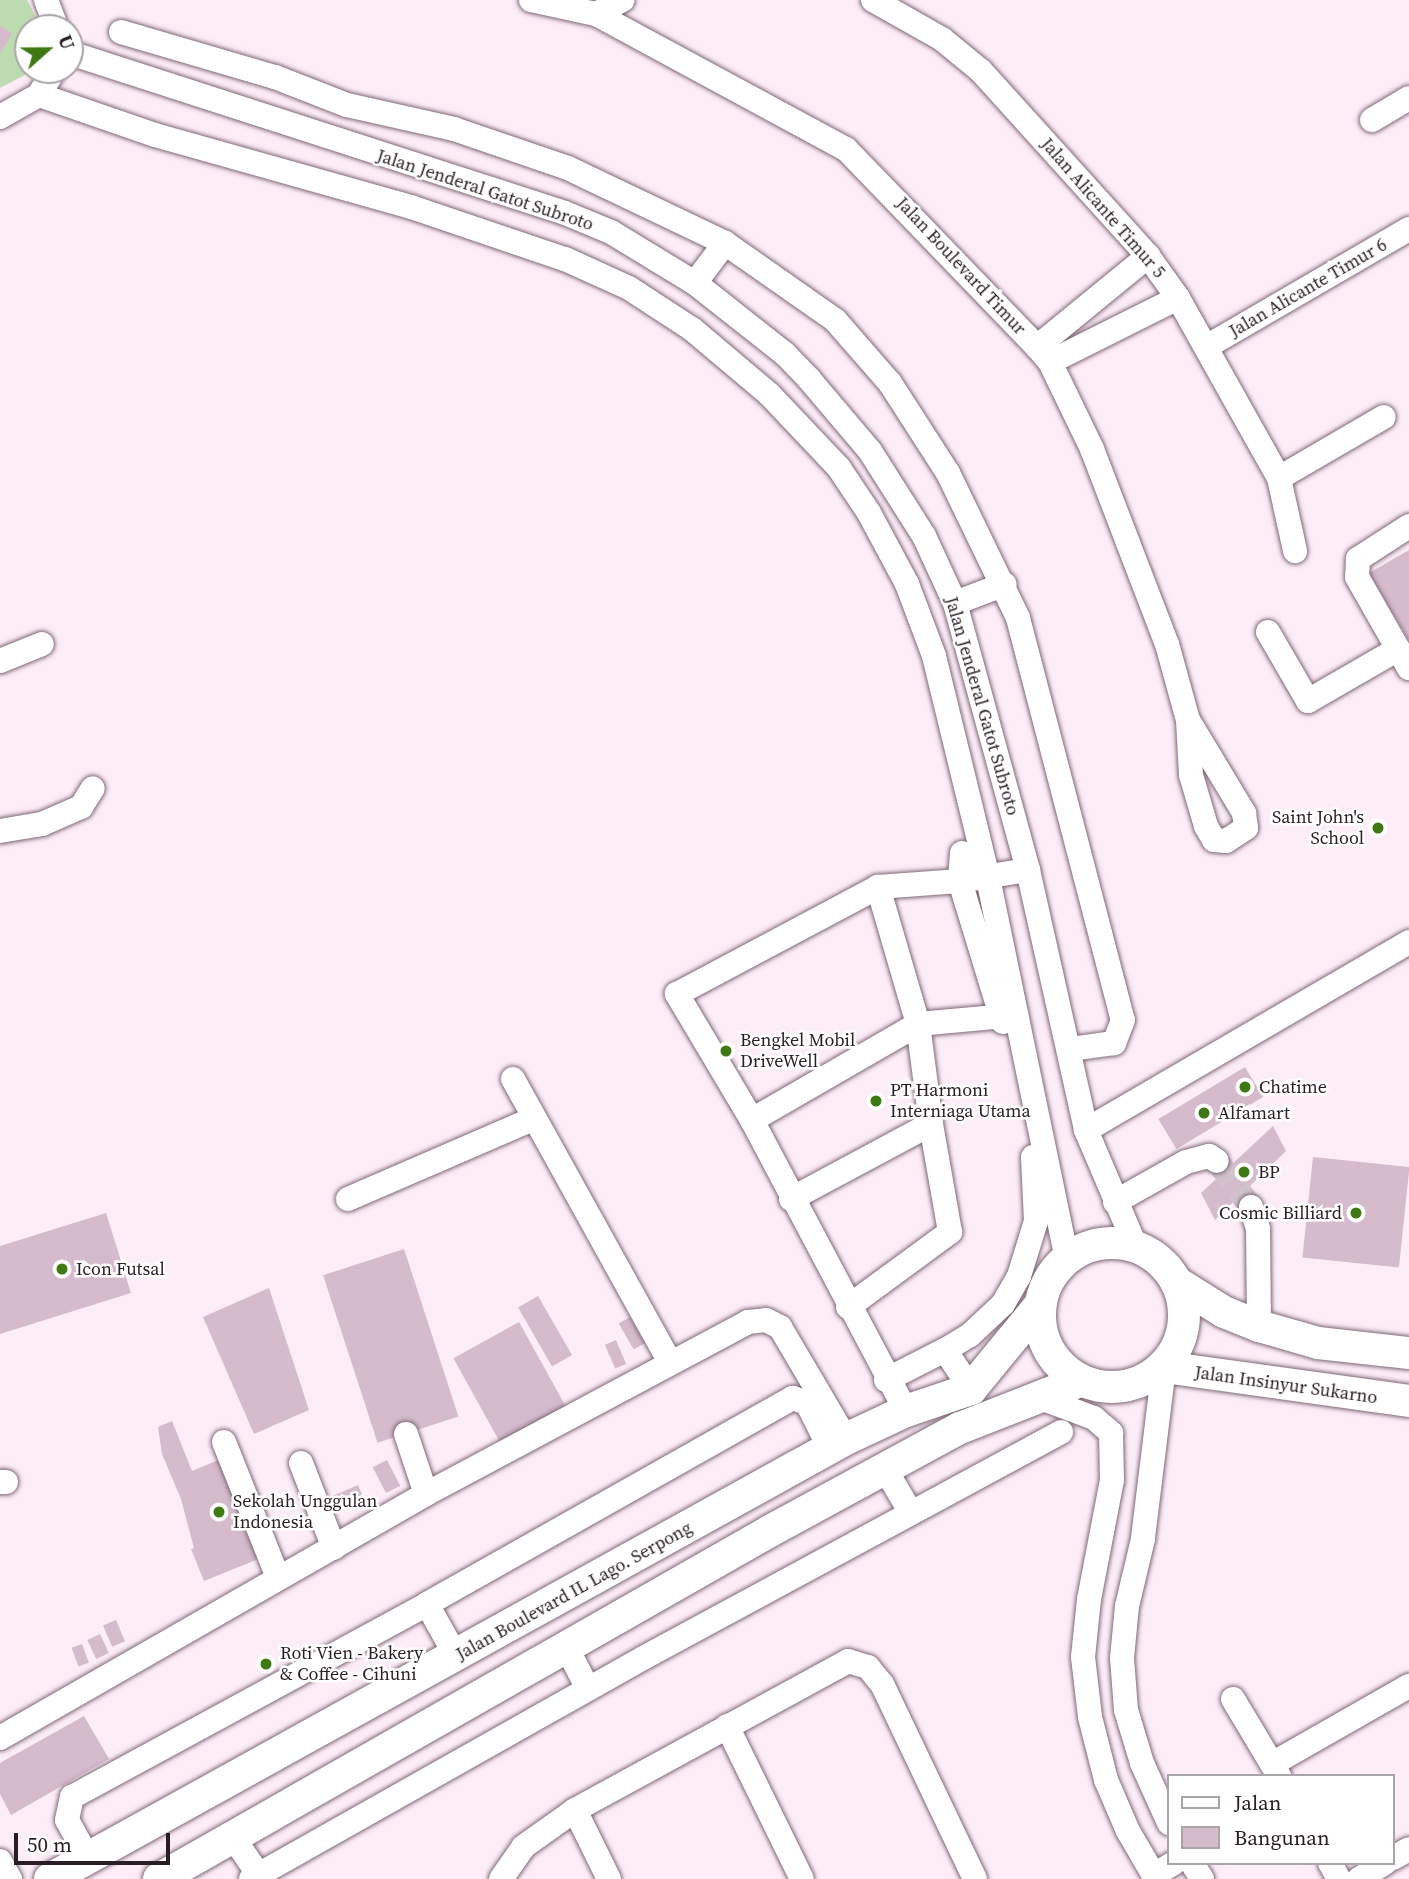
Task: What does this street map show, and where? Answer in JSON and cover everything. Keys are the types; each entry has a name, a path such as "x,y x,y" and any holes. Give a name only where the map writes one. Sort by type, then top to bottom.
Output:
{"main road":[{"path":"1177,1282 1185,1317 1182,1335 1164,1367 1150,1378 1115,1389 1080,1381 1065,1371 1048,1349 1040,1323 1040,1305 1045,1287 1067,1258 1100,1243 1136,1247 1159,1261 1177,1282 1224,1312 1259,1326 1318,1343 1409,1353"},
{"path":"971,1389 1040,1305"},
{"name":"Jalan Insinyur Sukarno","path":"1164,1367 1409,1401"},
{"path":"159,1879 234,1839 634,1607 960,1428 1080,1381"},
{"name":"Jalan Boulevard IL Lago. Serpong","path":"50,1879 838,1444 906,1411 971,1389"},
{"path":"613,1570 634,1607"}],"street":[{"name":"Jalan Boulevard Timur","path":"531,0 596,14 860,159 1044,355 1102,475 1167,644 1188,720"},
{"path":"596,14 622,0"},
{"name":"Jalan Alicante Timur 5","path":"873,0 942,39 981,71 1148,256 1178,298 1279,478 1295,551"},
{"path":"121,32 378,112 454,129 568,168 725,243 835,320 890,383 948,472 1005,584 1049,728 1123,1020 1114,1043 1070,1049"},
{"name":"Jalan Jenderal Gatot Subroto","path":"84,58 366,152 565,213 611,233 695,283 785,354 809,379 870,451 924,536 955,603 1028,870 1086,1130 1136,1247"},
{"path":"195,95 208,58"},
{"path":"0,117 40,95 46,84"},
{"name":"Jalan Jenderal Gatot Subroto","path":"40,95 155,135 411,206 565,259 629,288 692,329 778,405 839,468 869,513 907,584 934,656 988,878 1009,1016 1067,1258"},
{"path":"1372,120 1409,99"},
{"path":"366,152 378,112"},
{"name":"Jalan Alicante Timur 6","path":"1206,347 1409,229"},
{"path":"695,283 725,243"},
{"path":"1044,355 1148,256"},
{"path":"1044,355 1178,298"},
{"path":"778,405 809,379"},
{"path":"1279,478 1384,417"},
{"path":"1268,632 1308,701 1403,658 1357,577 1358,559 1409,526"},
{"path":"955,603 1005,584"},
{"path":"0,661 42,643"},
{"path":"0,831 42,824 81,807 93,788"},
{"path":"886,1380 970,1335 1003,1304 1019,1276 1036,1221 1034,1161 1009,1016 960,881 962,853"},
{"path":"906,1411 886,1380 752,1120 677,994 878,887 988,878 1028,870"},
{"path":"848,1307 950,1232 931,1124 918,1024 878,887"},
{"path":"1086,1130 1409,942"},
{"path":"752,1120 918,1024 1009,1016"},
{"path":"513,1079 670,1362"},
{"path":"348,1199 533,1119"},
{"path":"791,1199 931,1124"},
{"path":"1115,1202 1186,1163 1209,1156 1217,1161"},
{"path":"1251,1207 1258,1229 1259,1326"},
{"path":"0,1738 426,1494 748,1322 766,1320 780,1327 838,1444"},
{"path":"945,1350 971,1389"},
{"path":"1164,1367 1143,1539 1128,1606 1122,1658 1126,1710 1142,1763 1168,1821"},
{"path":"1038,1397 1094,1418 1111,1433 1112,1480 1088,1599 1083,1657 1090,1717 1107,1780 1128,1831 1161,1872"},
{"path":"88,1858 67,1820 72,1797 427,1604 793,1398 807,1403 838,1444"},
{"path":"234,1839 255,1877 588,1689 1061,1432"},
{"path":"406,1434 426,1494"},
{"path":"224,1442 278,1577"},
{"path":"301,1463 334,1548"},
{"path":"885,1469 911,1513"},
{"path":"427,1604 456,1656"},
{"path":"566,1646 588,1689"},
{"path":"501,1879 523,1847 575,1810 848,1661 868,1667 882,1684 975,1879"},
{"path":"1233,1699 1275,1770 1409,1686"},
{"path":"727,1727 802,1879"},
{"path":"575,1810 609,1879"},
{"path":"0,1861 10,1879"},
{"path":"1359,1879 1382,1865"}],"green space":[{"path":"0,0 27,0 34,14 14,14 14,81 0,88"}],"building":[{"path":"0,26 12,33 0,54"},
{"path":"1409,550 1409,641 1369,573"},
{"path":"1245,1067 1263,1097 1176,1149 1158,1119"},
{"name":"BP","path":"1273,1126 1286,1151 1215,1220 1201,1193"},
{"name":"Cosmic Billiard","path":"1313,1157 1409,1167 1399,1268 1302,1257"},
{"name":"Icon Futsal","path":"106,1213 131,1293 0,1334 0,1246"},
{"path":"404,1249 458,1416 378,1443 323,1275"},
{"path":"269,1288 309,1410 254,1434 203,1317"},
{"path":"538,1296 572,1355 552,1366 518,1308"},
{"path":"630,1317 645,1343 634,1349 619,1324"},
{"path":"519,1322 567,1408 501,1444 453,1358"},
{"path":"616,1340 626,1364 615,1369 605,1345"},
{"name":"Sekolah Unggulan Indonesia","path":"172,1421 192,1471 228,1456 268,1555 204,1581 191,1549 194,1548 181,1499 162,1454 158,1427"},
{"path":"387,1460 400,1486 386,1493 373,1467"},
{"path":"358,1485 363,1497 337,1508 332,1496"},
{"path":"116,1620 125,1641 112,1647 103,1625"},
{"path":"100,1634 109,1653 96,1659 87,1640"},
{"path":"82,1644 89,1663 79,1667 72,1648"},
{"path":"84,1716 109,1759 11,1815 0,1794 0,1763"}],"tunnel":[{"path":"1217,1161 1251,1207"}],"place":[{"name":"Saint John's School","path":"1378,828"},
{"name":"Bengkel Mobil DriveWell","path":"726,1051"},
{"name":"Chatime","path":"1245,1087"},
{"name":"PT Harmoni Interniaga Utama","path":"876,1101"},
{"name":"Alfamart","path":"1204,1113"},
{"name":"BP","path":"1244,1172"},
{"name":"Cosmic Billiard","path":"1356,1213"},
{"name":"Icon Futsal","path":"62,1269"},
{"name":"Sekolah Unggulan Indonesia","path":"219,1512"},
{"name":"Roti Vien - Bakery & Coffee - Cihuni","path":"266,1664"}]}
